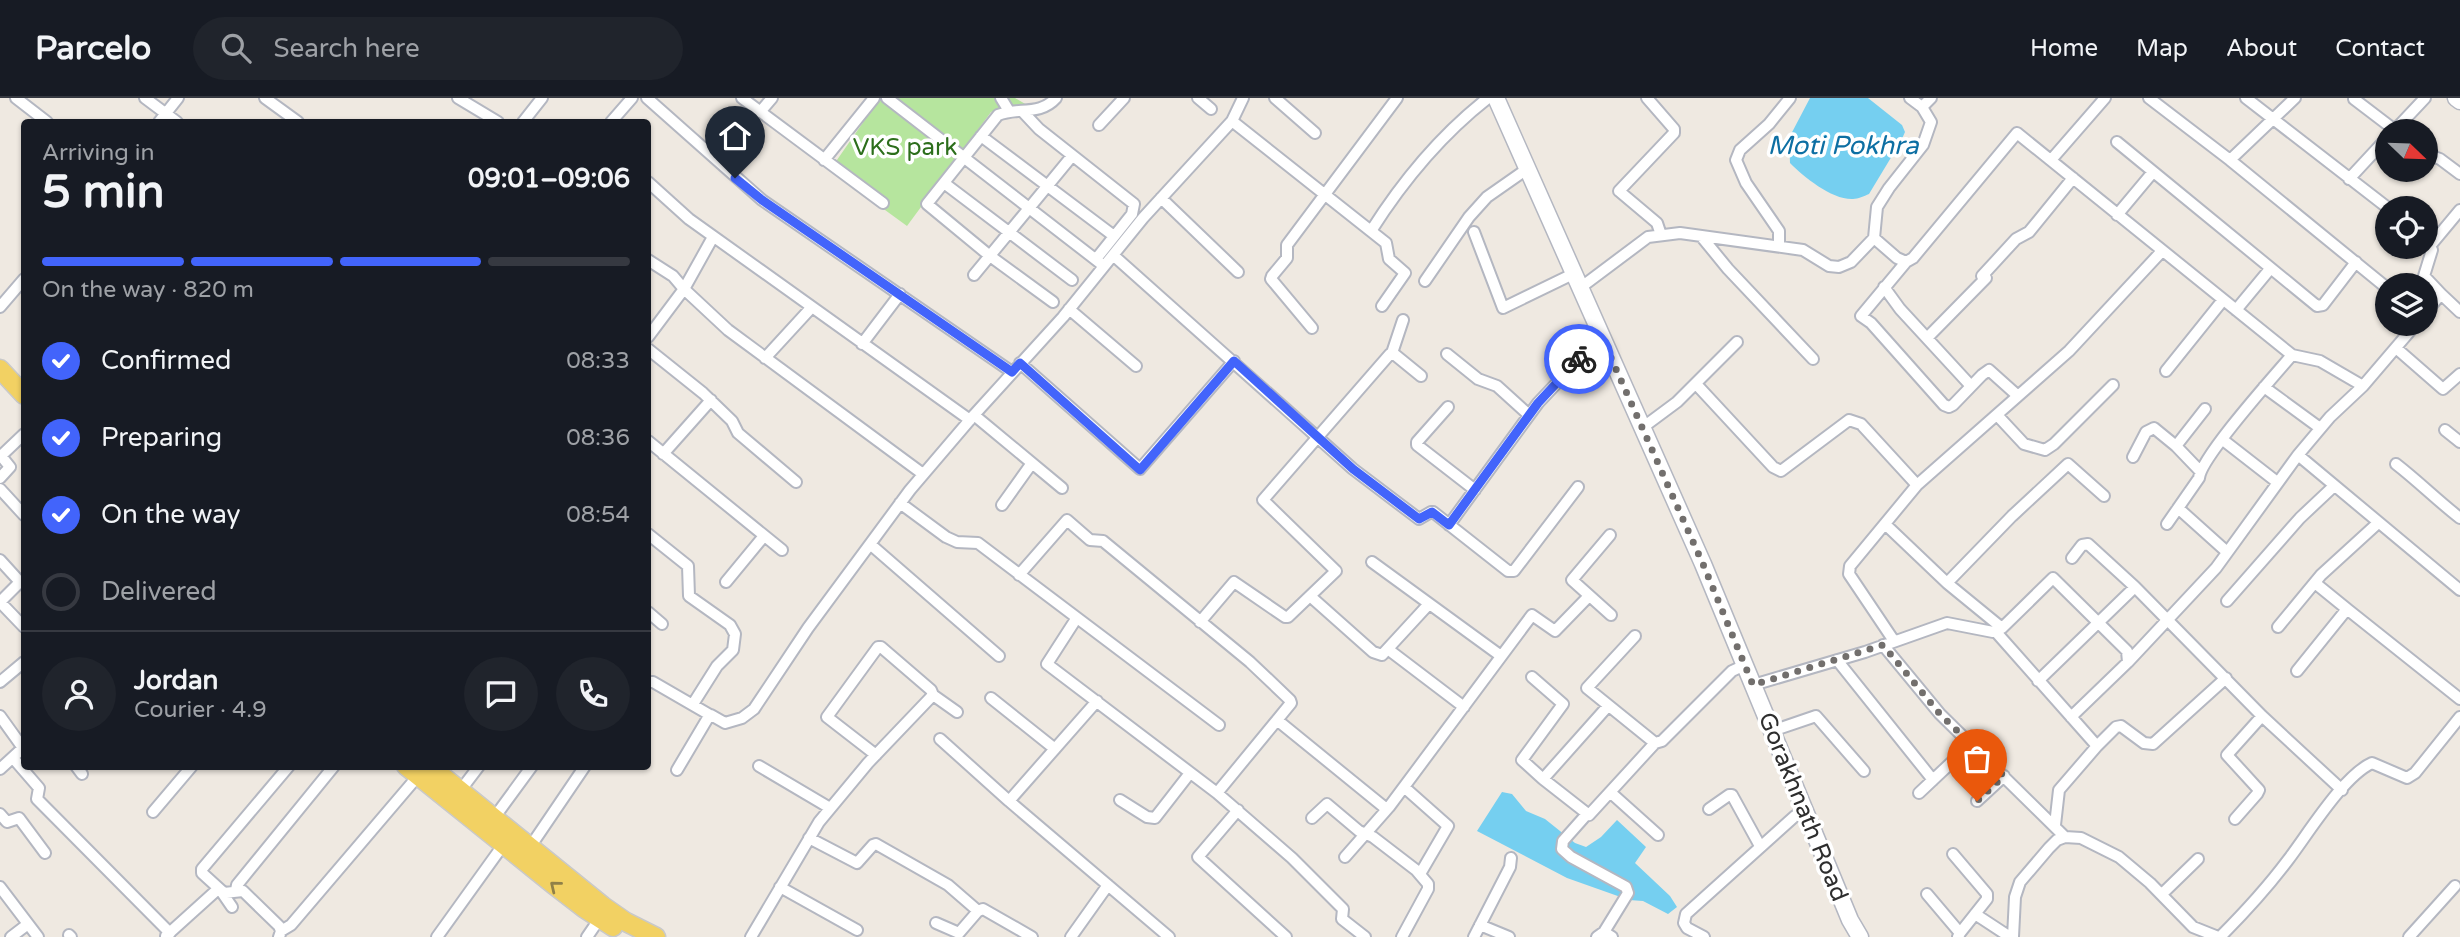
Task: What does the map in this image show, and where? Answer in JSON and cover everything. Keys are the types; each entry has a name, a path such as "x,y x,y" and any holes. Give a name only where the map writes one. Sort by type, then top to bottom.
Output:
{"main road":[{"name":"Gorakhnath Road","path":"1496,98 1703,564 1850,920 1860,937"},
{"path":"2456,98 2460,101"},
{"path":"0,369 21,392"},
{"path":"0,386 21,408"},
{"path":"418,770 460,791 494,818 508,839"},
{"path":"418,770 526,853 626,922 656,937"},
{"path":"526,853 564,893 632,937"}],"street":[{"path":"16,98 43,119"},
{"path":"145,98 162,118 178,98"},
{"path":"265,98 294,119"},
{"path":"458,98 493,119"},
{"path":"525,119 542,98"},
{"path":"614,119 632,98"},
{"path":"647,98 762,200 900,294 1016,368 1140,470 1234,361"},
{"path":"742,98 883,203"},
{"path":"760,112 772,98"},
{"path":"824,160 874,98"},
{"path":"887,98 1100,263"},
{"path":"1001,98 1009,111"},
{"path":"1053,302 927,206 998,116 1009,111 1023,112 1048,106 1056,98"},
{"path":"1099,124 1124,98"},
{"path":"1198,98 1211,109"},
{"path":"1100,263 1113,255 1232,121 1243,98"},
{"path":"1275,98 1315,133"},
{"path":"1312,328 1271,277 1286,260 1287,246 1323,194 1397,98"},
{"path":"1371,231 1391,199 1472,111 1488,98"},
{"path":"1647,98 1674,128 1674,133 1619,191 1657,223 1661,235"},
{"path":"1779,246 1779,231 1746,183 1736,160 1741,150 1769,124 1790,98"},
{"path":"1474,232 1503,308 1577,281 1648,237 1661,235 1680,233 1803,250 1829,266 1839,267 1851,262 1874,238 1877,207 1923,145 1931,122 1922,107 1910,98"},
{"path":"1922,107 1931,98"},
{"path":"2149,98 2375,278"},
{"path":"2246,98 2375,198"},
{"path":"2230,160 2295,98"},
{"path":"2406,119 2425,98"},
{"path":"2354,99 2377,119"},
{"path":"2051,160 2098,100"},
{"path":"651,682 725,723 742,719 754,709 808,628 900,503 972,417 1069,309 1100,263 1114,236 1134,211 1134,204 1039,129 1023,112"},
{"path":"1232,121 1386,243 1389,259 1405,271 1382,306"},
{"path":"2018,396 1991,370 1982,375 1953,405 1944,405 1871,323 1861,316 1906,262 1913,258 2014,134 2020,134 2292,355 2320,361 2363,386"},
{"path":"981,136 1114,236"},
{"path":"2117,142 2270,269 2320,306 2356,262"},
{"path":"2349,179 2375,152"},
{"path":"974,275 1072,156"},
{"path":"2438,158 2460,174"},
{"path":"1425,281 1469,217 1487,197 1527,169"},
{"path":"2117,215 2153,172"},
{"path":"1927,338 2017,239 2029,232 2073,178"},
{"path":"944,183 1072,280"},
{"path":"651,185 713,237 862,344 972,417 1062,488"},
{"path":"1161,198 1238,272"},
{"path":"2438,233 2458,216"},
{"path":"1701,236 1728,269 1813,359"},
{"path":"651,333 684,289 713,237"},
{"path":"1874,238 1897,258 1906,262"},
{"path":"1894,641 1848,571 1917,485 2069,351 2161,251"},
{"path":"1113,255 1353,469 1419,519 1432,512 1511,572 1578,487"},
{"path":"2429,259 2424,276 2460,312"},
{"path":"651,262 673,276 728,330 923,474"},
{"path":"2236,310 2270,269"},
{"path":"0,307 21,282"},
{"path":"1884,287 1900,309 1971,386"},
{"path":"862,344 900,294"},
{"path":"2438,298 2441,294"},
{"path":"2166,371 2223,300"},
{"path":"765,358 811,308"},
{"path":"1069,309 1136,366"},
{"path":"1200,622 1234,582 1287,617 1337,570 1263,500 1316,436 1392,353 1403,320"},
{"path":"2071,717 2168,620 2227,552 2298,454 2406,336"},
{"path":"1449,525 1538,403 1586,352 1603,340"},
{"path":"1643,428 1677,402 1737,342"},
{"path":"2396,348 2443,389 2460,374"},
{"path":"651,351 711,400 732,421 738,433 796,482"},
{"path":"1392,353 1421,376"},
{"path":"1447,354 1478,379 1497,386 1529,415"},
{"path":"2167,524 2199,478 2200,471 2292,355"},
{"path":"1696,384 1773,467 1781,471 1849,420 1861,424 1917,485"},
{"path":"1997,415 2024,444 2045,450 2113,385"},
{"path":"2264,387 2320,428"},
{"path":"663,454 711,400"},
{"path":"1448,407 1417,445 1475,490"},
{"path":"2176,446 2205,409"},
{"path":"2133,457 2150,429 2154,428 2200,471"},
{"path":"2445,430 2460,442"},
{"path":"0,478 10,467 2,457 4,445 21,436"},
{"path":"2223,440 2277,482"},
{"path":"651,444 782,550"},
{"path":"2054,444 2068,464 2104,496"},
{"path":"2298,454 2460,590"},
{"path":"1002,505 1032,463"},
{"path":"1947,583 2012,516 2068,464"},
{"path":"2396,464 2460,518"},
{"path":"2227,601 2300,519 2334,486"},
{"path":"0,489 21,512"},
{"path":"900,503 946,537 957,542 978,543 1219,725"},
{"path":"2178,508 2227,552"},
{"path":"1019,575 1067,520 1090,540 1103,541 1250,662 1290,699 1291,703 1217,793"},
{"path":"2278,627 2315,583 2378,523"},
{"path":"1885,524 1999,630 2038,681 2098,746"},
{"path":"1609,535 1573,579 1611,615"},
{"path":"651,536 688,566 689,596 730,625 735,634 733,650 717,666 694,704"},
{"path":"726,582 764,536"},
{"path":"870,544 999,656"},
{"path":"2071,558 2082,545 2088,544 2135,587 2262,716 2342,790"},
{"path":"0,559 20,582 0,602 21,624"},
{"path":"1372,562 1501,656"},
{"path":"1999,630 2053,578 2127,651 2128,662"},
{"path":"2315,583 2460,699"},
{"path":"2038,681 2135,587"},
{"path":"1310,596 1373,652 1382,656 1428,605"},
{"path":"1345,857 1389,807 1532,615 1555,631 1589,596"},
{"path":"2297,671 2347,609"},
{"path":"651,615 662,624"},
{"path":"1076,619 1047,664 1238,810 1292,858 1343,909 1340,916 1342,919 1366,937"},
{"path":"1753,685 1947,623 1999,630"},
{"path":"1636,636 1587,688 1655,743"},
{"path":"1883,645 1940,714 2065,836"},
{"path":"876,755 827,717 878,647 931,690 933,695 957,712"},
{"path":"1389,650 1464,706"},
{"path":"1837,660 1933,780"},
{"path":"0,682 21,664"},
{"path":"1605,935 1628,893 1626,887 1562,849 1563,841 1655,743 1662,741 1732,671 1745,666"},
{"path":"1532,677 1563,704 1522,760 1587,814"},
{"path":"2055,825 2059,790 2119,726 2126,728 2144,743 2153,744 2226,678"},
{"path":"751,937 809,838 830,808 933,695"},
{"path":"990,698 1055,748"},
{"path":"1009,801 1097,701"},
{"path":"1543,779 1608,706"},
{"path":"677,770 710,715"},
{"path":"0,716 21,742"},
{"path":"1772,731 1816,716 1864,771"},
{"path":"2235,819 2259,790 2227,755 2262,716"},
{"path":"1975,915 2012,937 2015,897 2020,883 2049,848 2065,836 2081,838 2119,857 2162,894 2193,927 2219,937 2251,906 2287,862 2328,804 2363,767 2372,763 2407,778 2415,773 2460,717"},
{"path":"1277,720 1384,807 1389,807"},
{"path":"940,739 1169,937"},
{"path":"1919,793 1971,744"},
{"path":"0,769 21,752"},
{"path":"13,758 21,767"},
{"path":"759,766 830,808"},
{"path":"23,770 39,788 37,799 167,935 219,890"},
{"path":"153,812 189,770"},
{"path":"232,907 204,875 202,869 286,770"},
{"path":"236,890 237,885 331,770"},
{"path":"280,934 291,925 418,770"},
{"path":"460,791 476,770"},
{"path":"494,818 529,770"},
{"path":"526,853 582,770"},
{"path":"1120,800 1147,817 1155,818 1190,773"},
{"path":"1977,801 2004,776"},
{"path":"1404,787 1448,826 1420,874"},
{"path":"1610,792 1658,835"},
{"path":"1709,809 1729,794 1732,795 1760,846"},
{"path":"1312,818 1327,804 1420,874 1428,884 1428,889 1402,937"},
{"path":"1238,810 1198,858 1286,937"},
{"path":"0,814 7,822 19,818 45,853"},
{"path":"1704,937 1687,928 1684,923 1686,914 1795,816 1806,814"},
{"path":"809,838 857,863 876,845 948,885 978,911"},
{"path":"437,937 508,839"},
{"path":"1927,894 1959,935 1987,899 1987,894 1953,854"},
{"path":"1474,937 1510,867 1511,858"},
{"path":"2162,894 2198,859"},
{"path":"1071,937 1108,885"},
{"path":"2409,937 2455,886"},
{"path":"0,887 4,902 38,937"},
{"path":"780,887 857,930"},
{"path":"219,890 246,893 279,926 280,934"},
{"path":"936,923 959,933 978,911 983,909 1032,937"},
{"path":"587,937 600,918"},
{"path":"11,937 28,924"},
{"path":"1480,925 1509,937"}],"green space":[{"name":"VKS park","path":"880,98 1015,98 1032,108 1005,107 991,112 907,226 830,170"}],"water":[{"name":"Moti Pokhra","path":"1810,98 1868,98 1902,125 1905,132 1901,141 1869,194 1853,199 1836,196 1811,181 1790,163 1789,138"},
{"path":"1502,792 1512,794 1526,811 1545,819 1575,843 1586,847 1601,837 1617,820 1646,847 1635,863 1670,896 1677,907 1668,914 1643,901 1629,900 1567,878 1477,831"}],"way so far":[{"path":"1579,359 1603,340 1703,564 1753,685 1883,645 1940,714 2004,776 1977,801"}],"route":[{"path":"735,178 762,200 981,352 1012,372 1020,363 1140,470 1234,361 1375,486 1419,519 1432,512 1449,525 1538,403 1579,359"}]}
